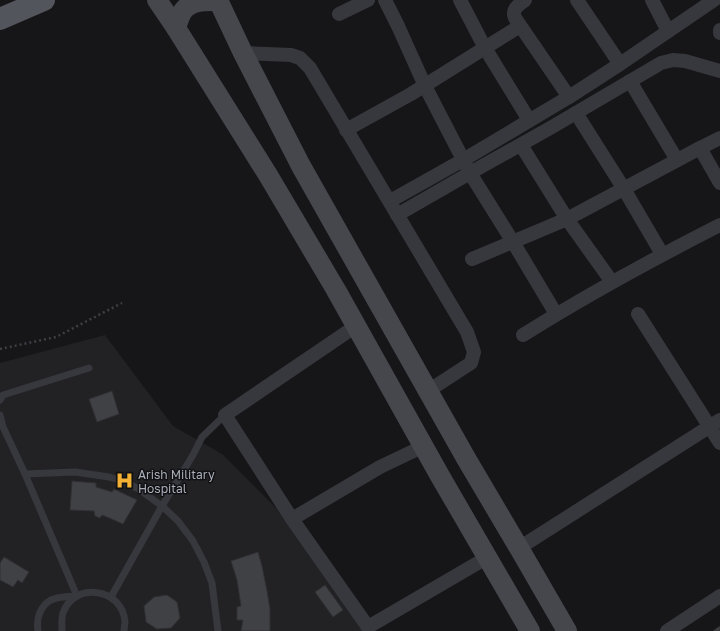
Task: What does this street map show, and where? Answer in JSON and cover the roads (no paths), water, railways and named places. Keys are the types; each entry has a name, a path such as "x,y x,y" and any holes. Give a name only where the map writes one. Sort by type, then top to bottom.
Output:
{"main road":[{"path":"0,18 44,0"},
{"path":"157,0 268,175 313,251 440,476 530,631"},
{"path":"176,28 183,10 190,4 201,0 218,0 243,53 301,166 467,460 566,631"},
{"path":"313,251 339,234"},
{"path":"336,290 362,274"},
{"path":"440,476 467,460"}],"street":[{"path":"339,14 368,0"},
{"path":"385,0 424,86 470,173 556,314"},
{"path":"460,0 485,48 529,120"},
{"path":"525,0 516,7 514,14 520,26 569,97"},
{"path":"577,0 620,64"},
{"path":"652,0 668,31"},
{"path":"390,201 463,160 569,97 714,0"},
{"path":"346,130 424,86 520,26"},
{"path":"243,53 291,55 300,58 310,68 467,332 474,352 471,363 428,391"},
{"path":"398,215 661,63 673,60 685,61 720,71"},
{"path":"630,81 677,160"},
{"path":"542,112 552,127"},
{"path":"576,113 624,189 662,254"},
{"path":"472,259 568,219 720,138"},
{"path":"521,145 568,219 612,282"},
{"path":"700,148 720,183"},
{"path":"523,334 662,254 720,225"},
{"path":"638,314 715,423 720,443"},
{"path":"356,326 225,415 292,519 368,627 488,557"},
{"path":"519,548 715,423"},
{"path":"292,519 380,467 424,446"},
{"path":"667,631 720,596"}],"lane":[{"path":"0,400 3,395 89,368"},
{"path":"0,415 2,428 25,474 77,596"},
{"path":"111,597 202,437 225,415"},
{"path":"25,474 74,472 109,477 123,481 137,488 162,506 178,521 193,541 204,562 212,583 218,631"},
{"path":"38,631 37,625 39,615 44,606 52,600 94,592 103,593 111,597 118,604 123,612 125,622 124,631"},
{"path":"62,631 64,611 69,602 77,596"}],"place":[{"name":"Arish Military Hospital","path":"125,481"}]}
